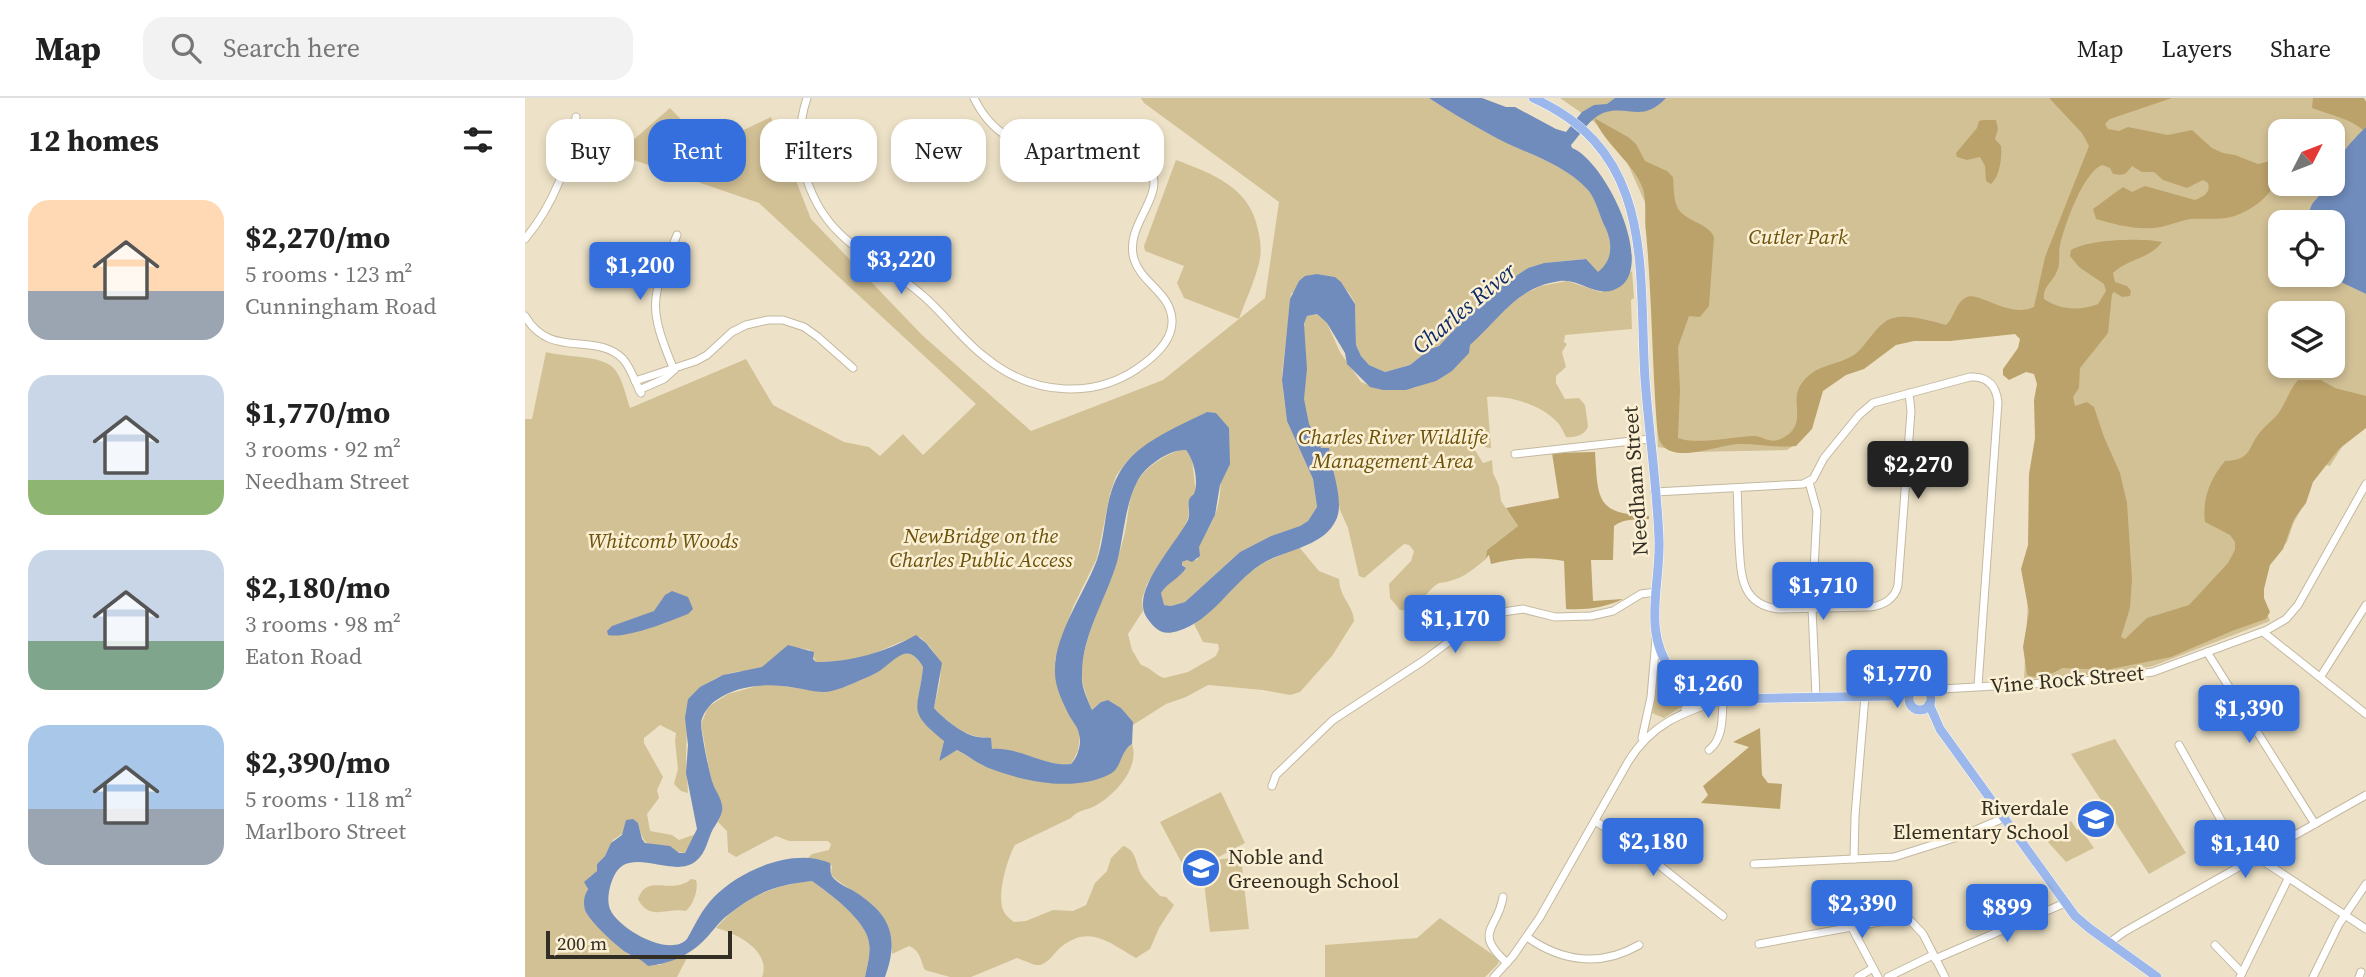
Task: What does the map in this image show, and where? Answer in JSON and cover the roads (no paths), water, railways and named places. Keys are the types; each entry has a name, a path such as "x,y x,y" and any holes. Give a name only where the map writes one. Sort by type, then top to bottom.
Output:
{"main road":[{"name":"Needham Street","path":"1533,98 1567,117 1603,152 1617,174 1634,218 1639,250 1650,439 1660,543 1654,613 1656,639 1675,675 1689,688 1702,695 1723,699 1925,695"},
{"path":"1910,703 1910,694 1925,695"},
{"path":"1919,710 1925,709 1925,695"},
{"path":"1925,695 1940,729 2065,903 2085,925 2157,977"},
{"name":"Needham Street","path":"1892,696 1919,710"},
{"path":"1919,710 1940,729"}],"street":[{"path":"807,98 800,136 804,170 813,197 822,212 847,241 916,289 982,355 1009,373 1040,385 1067,390 1095,388 1126,376 1159,350 1169,336 1172,324 1168,305 1140,272 1132,251 1135,231 1153,189 1154,178 1149,165 1129,145 1106,136 1087,136 1050,146 1014,141 992,126 974,98"},
{"path":"525,239 542,215 562,175 576,117"},
{"path":"674,370 661,339 654,309 657,287 677,235"},
{"path":"525,316 537,332 551,340 604,348 617,354 627,363 640,391 664,379 674,370 703,357 735,330 758,321 773,319 788,321 809,330 853,368"},
{"path":"635,381 662,371 674,370"},
{"path":"1655,492 1798,485 1809,482 1824,458 1865,408 1881,399 1979,377 1992,384 1998,398 1978,686"},
{"path":"1737,488 1741,573 1749,594 1762,605 1774,609 1812,608 1874,606 1887,601 1896,592 1911,411 1909,393"},
{"path":"1515,454 1650,439"},
{"path":"1809,482 1817,511 1812,608 1816,696"},
{"name":"Vine Rock Street","path":"1925,695 1941,690 1978,686 2141,675 2263,632 2283,621 2298,605 2366,484"},
{"path":"1272,786 1276,775 1333,720 1484,617 1517,609 1555,617 1591,616 1613,611 1641,594 1656,592"},
{"path":"2321,676 2366,606"},
{"path":"2263,632 2366,714"},
{"path":"1494,977 1527,937 1640,743 1650,706 1656,639"},
{"path":"2207,652 2315,824"},
{"path":"1640,743 1702,695"},
{"path":"1854,859 1865,696"},
{"path":"1677,716 1723,699 1720,735 1709,750"},
{"path":"2179,745 2245,863"},
{"path":"2109,943 2366,795"},
{"path":"1753,864 1894,857 2004,818"},
{"path":"1595,821 1640,850 1723,916"},
{"path":"2257,856 2366,929"},
{"path":"2215,946 2241,975 2288,879"},
{"path":"2313,977 2345,915 2366,884"},
{"path":"1503,897 1489,936 1492,946 1507,963"},
{"path":"1888,977 2065,903"},
{"path":"1759,944 1907,917 1923,934 1945,977"},
{"path":"1852,928 1878,977"},
{"path":"1527,937 1554,952 1577,959 1616,954 1639,945"},
{"path":"1858,977 1873,968"}],"water":[{"path":"1429,98 1482,98 1506,107 1515,107 1566,132 1582,112 1594,105 1607,104 1615,98 1666,98 1657,106 1642,112 1612,111 1598,115 1571,145 1598,171 1621,212 1632,256 1630,273 1621,286 1605,292 1560,281 1532,290 1520,297 1470,345 1469,353 1452,371 1436,381 1406,390 1370,387 1347,364 1345,353 1327,323 1317,314 1307,316 1304,324 1307,369 1304,399 1309,424 1321,448 1329,448 1339,504 1336,520 1322,537 1312,543 1260,565 1201,619 1190,626 1168,633 1153,626 1147,618 1143,607 1144,595 1156,568 1188,520 1189,502 1195,491 1196,475 1186,450 1165,455 1146,469 1130,499 1117,562 1090,631 1083,660 1082,683 1092,710 1108,700 1121,708 1133,722 1132,744 1110,774 1080,783 1048,783 1000,772 957,750 939,761 944,741 919,715 917,708 923,667 910,654 901,655 872,675 833,691 754,686 724,695 712,703 703,717 701,728 713,785 721,801 722,810 705,850 696,861 687,866 641,862 621,867 614,876 609,891 609,906 613,914 643,938 655,943 679,944 687,939 710,902 738,878 768,864 784,860 816,859 830,863 834,879 865,899 883,917 888,927 892,949 885,977 865,977 869,951 867,935 846,908 812,881 777,887 758,895 725,917 703,942 666,963 648,966 624,951 592,921 585,910 584,899 588,889 584,882 597,871 597,864 605,856 611,843 622,835 626,820 633,819 638,823 645,843 670,846 679,853 685,853 697,829 686,773 688,745 685,718 688,699 700,687 723,675 762,667 788,645 814,652 813,659 816,662 829,662 868,655 916,635 942,663 934,708 947,720 968,734 991,738 992,749 1013,751 1052,763 1071,764 1079,750 1080,738 1057,687 1056,656 1065,628 1097,560 1113,486 1126,463 1143,447 1163,434 1207,412 1216,413 1229,428 1230,464 1220,485 1215,515 1199,547 1200,556 1192,562 1182,562 1186,568 1161,593 1164,605 1185,602 1240,552 1271,536 1300,526 1308,521 1317,507 1313,479 1287,421 1282,380 1290,299 1299,281 1305,276 1317,274 1335,277 1341,282 1355,304 1356,345 1361,356 1369,365 1385,372 1410,365 1430,349 1439,346 1465,318 1504,284 1528,268 1544,263 1586,259 1598,272 1603,268 1609,258 1610,241 1591,194 1578,180 1554,165 1489,134"},
{"path":"2366,127 2366,294 2345,284 2345,210 2310,210 2319,196 2345,196 2345,150"},
{"path":"672,591 688,597 693,609 688,614 637,632 608,635 607,631 612,626 654,611 665,595"}],"place":[{"name":"Riverdale Elementary School","path":"2096,819"},
{"name":"Noble and Greenough School","path":"1201,868"}],"park label":[{"name":"Cutler Park","path":"1798,236"},
{"name":"Charles River Wildlife Management Area","path":"1393,448"},
{"name":"Whitcomb Woods","path":"663,540"},
{"name":"NewBridge on the Charles Public Access","path":"981,547"}],"water label":[{"name":"Charles River","path":"1464,308"}]}
